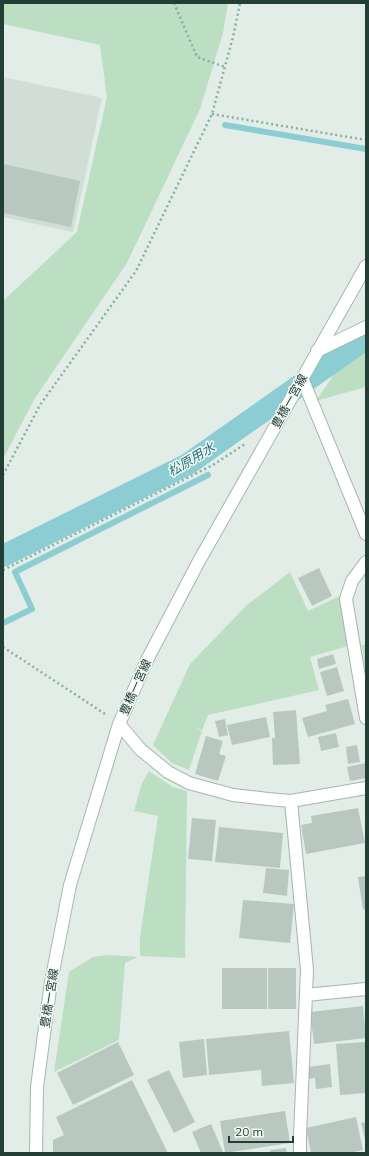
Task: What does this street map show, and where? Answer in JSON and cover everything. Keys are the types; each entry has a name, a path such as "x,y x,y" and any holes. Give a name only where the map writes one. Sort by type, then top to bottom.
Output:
{"street":[{"name":"豊橋一宮線","path":"36,1153 36,1088 51,982 70,885 119,724 147,660 199,561 366,266"},
{"path":"317,351 366,327"},
{"path":"302,378 366,534"},
{"path":"366,562 352,581 346,599 366,718"},
{"path":"119,724 141,750 168,772 189,783 233,795 268,800 292,801 366,788"},
{"path":"292,801 307,970 300,1153"},
{"path":"306,995 366,988"}],"path":[{"path":"174,3 197,57 225,67"},
{"path":"3,475 40,405 136,271 212,114 233,37 240,3"},
{"path":"212,114 366,140"},
{"path":"3,570 213,465 251,441"},
{"path":"3,647 119,724"}],"shaded area":[{"path":"3,77 102,98 73,232 3,217"}],"green space":[{"path":"3,3 228,3 223,33 200,109 127,263 35,398 3,459 3,301 77,232 107,97 100,45 3,24"},
{"path":"366,345 366,387 316,401 345,358"},
{"path":"290,572 308,611 342,595 340,603 348,646 310,657 319,690 208,715 202,730 192,726 202,731 189,770 172,763 153,745 190,664 247,605"},
{"path":"366,644 366,676 362,645"},
{"path":"149,771 173,787 187,791 185,958 140,956 140,937 158,816 134,811 142,783"},
{"path":"108,955 138,957 125,963 119,1040 54,1072 69,972 93,957"}],"building":[{"path":"3,164 80,181 71,227 3,213"},
{"path":"319,568 332,596 312,606 298,578"},
{"path":"333,654 336,664 319,669 317,659"},
{"path":"337,667 344,691 327,696 320,672"},
{"path":"348,699 355,724 308,737 302,718 327,711 325,705"},
{"path":"296,710 300,764 273,765 272,738 275,738 273,712"},
{"path":"266,717 270,737 232,745 227,725"},
{"path":"225,719 228,735 219,737 215,721"},
{"path":"336,733 339,747 321,751 318,737"},
{"path":"206,736 223,741 219,754 226,756 218,781 195,774"},
{"path":"357,745 360,762 348,764 346,747"},
{"path":"366,763 366,778 350,781 347,767"},
{"path":"358,808 365,843 306,854 301,825 312,823 311,816"},
{"path":"192,818 216,820 212,861 188,859"},
{"path":"219,827 283,833 280,868 215,862"},
{"path":"266,868 289,870 287,896 263,893"},
{"path":"366,876 366,909 363,910 358,877"},
{"path":"243,900 294,904 290,943 239,938"},
{"path":"222,968 267,968 267,1009 222,1009"},
{"path":"268,968 296,968 296,1009 268,1009"},
{"path":"363,1006 366,1038 314,1044 310,1012"},
{"path":"289,1031 294,1083 262,1086 261,1070 209,1075 206,1039"},
{"path":"204,1039 207,1075 183,1078 179,1042"},
{"path":"118,1042 134,1075 73,1105 57,1073"},
{"path":"365,1042 366,1093 340,1095 336,1044"},
{"path":"330,1064 332,1087 316,1089 315,1078 309,1079 308,1067"},
{"path":"169,1070 195,1122 174,1133 147,1080"},
{"path":"132,1080 168,1153 53,1153 53,1140 64,1135 56,1117"},
{"path":"285,1111 290,1143 225,1153 220,1121"},
{"path":"356,1117 363,1150 349,1153 311,1153 306,1128"},
{"path":"366,1122 366,1139 365,1139 361,1123"},
{"path":"211,1124 223,1153 201,1153 192,1132"},
{"path":"286,1148 287,1153 270,1153 270,1150"}],"waterway":[{"path":"225,125 366,149"},
{"name":"松原用水","path":"3,556 188,464 366,340"},
{"path":"3,623 32,609 15,572 208,475"}]}
